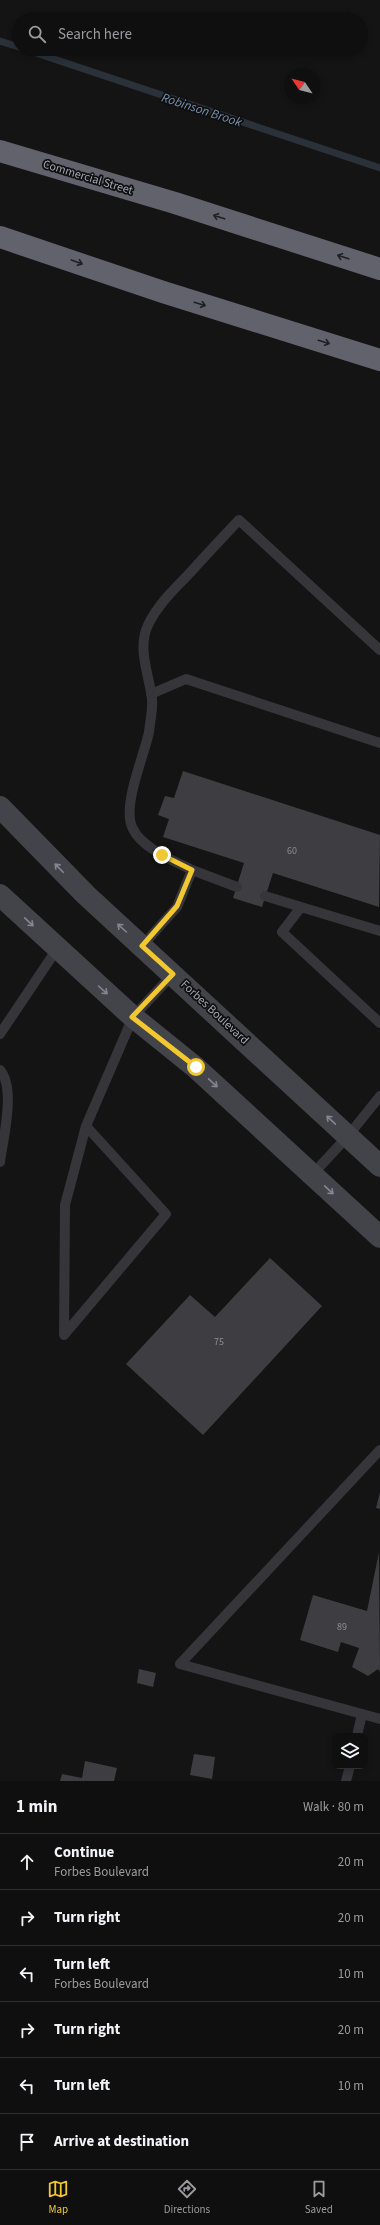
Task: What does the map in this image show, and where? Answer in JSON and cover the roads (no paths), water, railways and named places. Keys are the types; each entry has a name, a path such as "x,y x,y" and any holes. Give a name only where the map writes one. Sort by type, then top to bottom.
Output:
{"highway":[{"path":"0,140 25,158"},
{"name":"Commercial Street","path":"0,151 176,203 380,269"},
{"path":"0,237 163,292 380,360"},
{"path":"0,246 54,254"}],"street":[{"name":"Forbes Boulevard","path":"0,807 86,895 380,1166"},
{"path":"0,895 132,1017 196,1067 380,1237"}],"lane":[{"path":"237,887 192,870 162,855 138,837 131,824 130,809 132,794 148,732 152,701 143,650 144,637 148,624 170,594 239,520 380,650"},
{"path":"151,694 186,679 380,743"},
{"path":"142,946 177,906 192,870"},
{"path":"265,896 380,931"},
{"path":"300,907 282,932 380,1023"},
{"path":"0,1034 57,949"},
{"path":"86,1126 166,1214 64,1335 65,1205 86,1126 132,1017 173,974"},
{"path":"0,1070 3,1074 8,1092 0,1162"},
{"path":"312,1174 348,1136 380,1096"},
{"path":"380,1450 180,1664 380,1719"},
{"path":"358,1733 362,1714"},
{"path":"346,1781 349,1769"}],"waterway":[{"name":"Robinson Brook","path":"0,41 12,45"},
{"name":"Robinson Brook","path":"45,56 380,168"}]}
